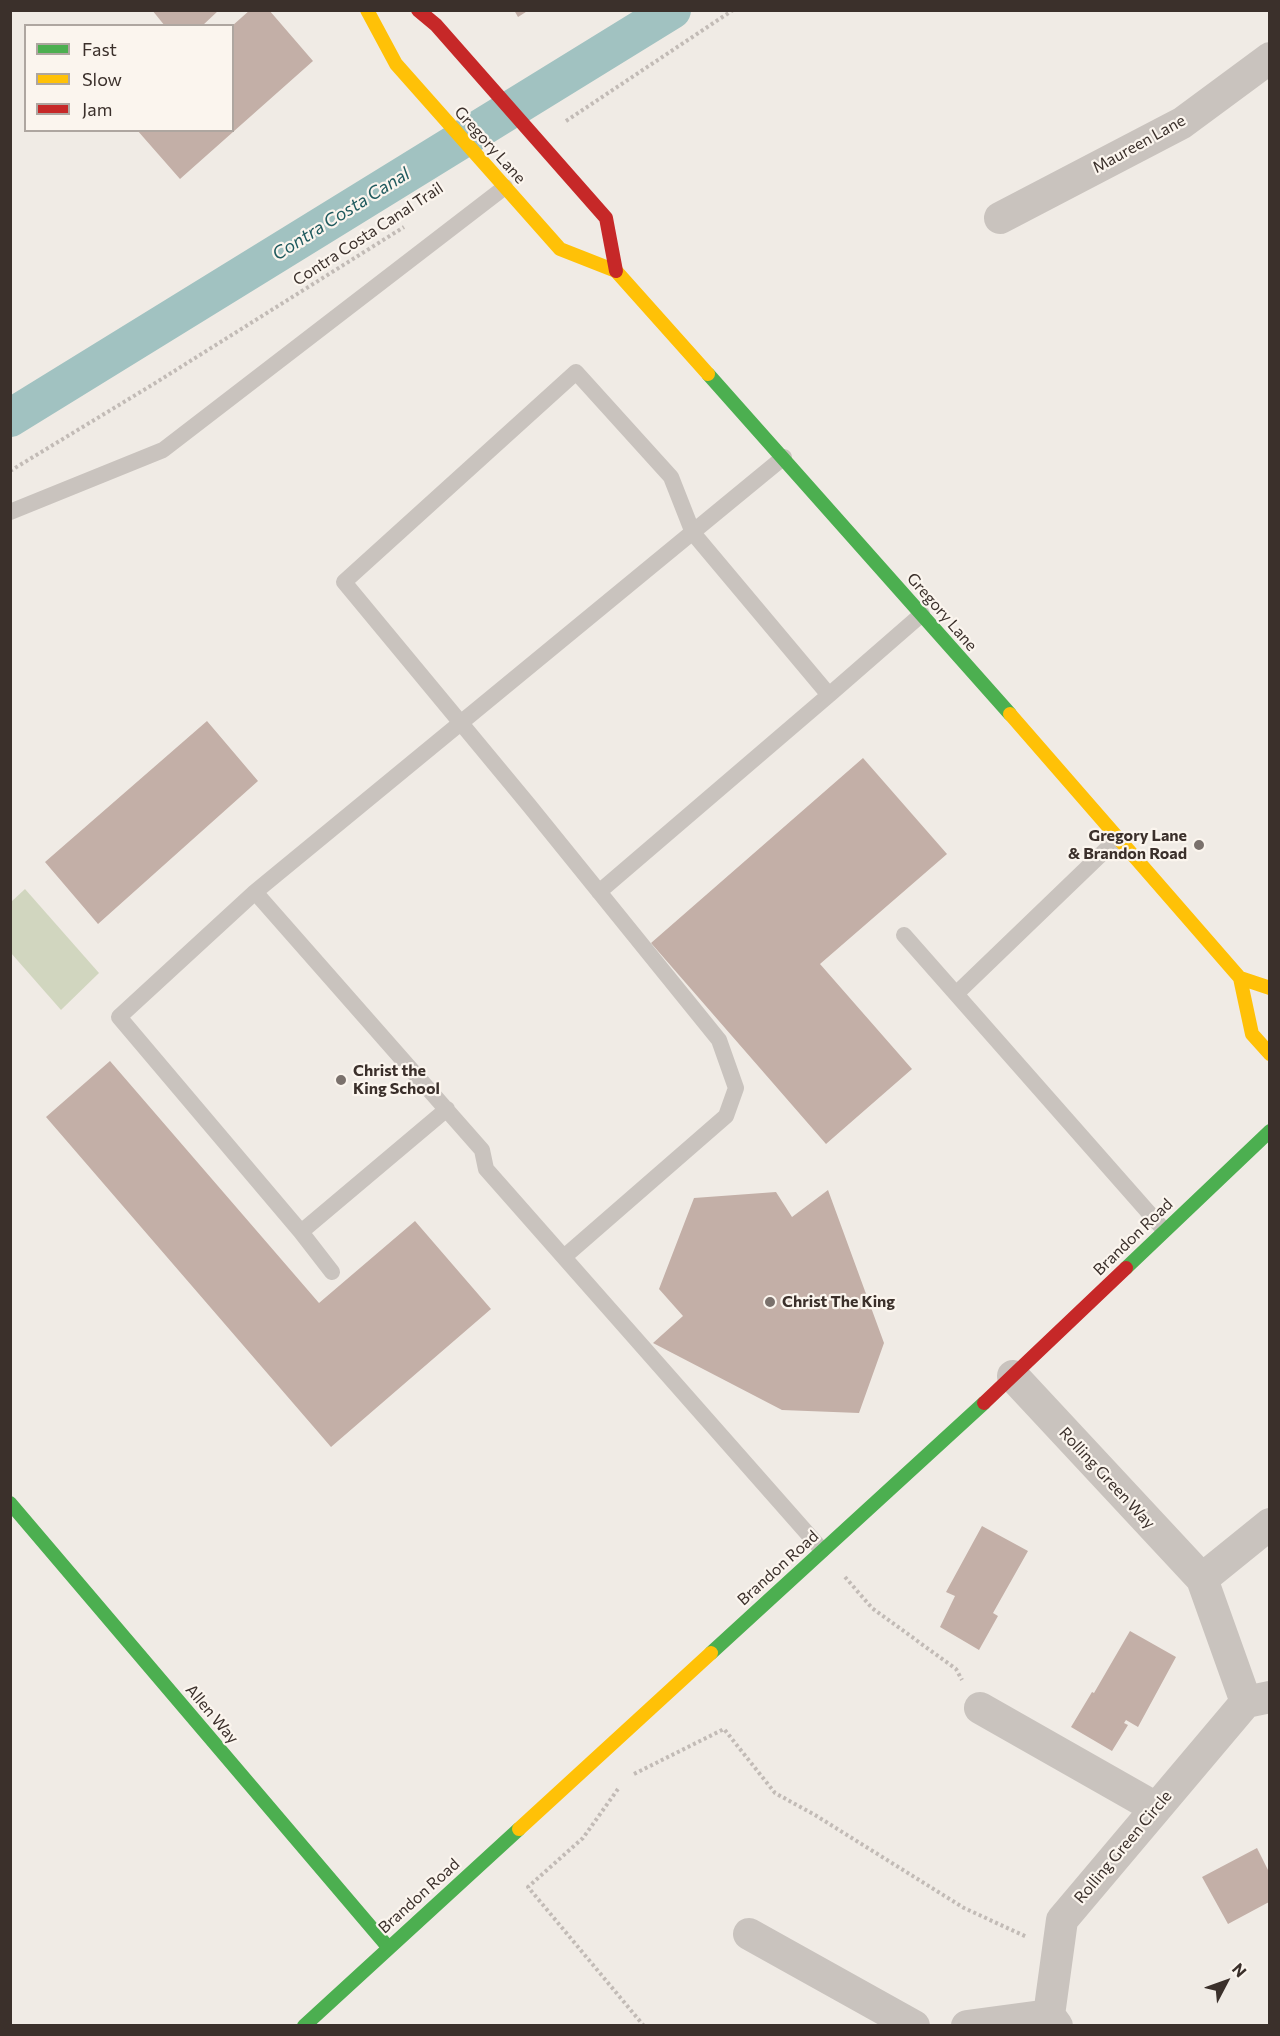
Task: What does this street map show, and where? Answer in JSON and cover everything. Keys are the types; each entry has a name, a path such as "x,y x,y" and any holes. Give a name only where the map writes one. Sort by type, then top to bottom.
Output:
{"street":[{"name":"Gregory Lane","path":"367,10 396,64 560,249 616,271 784,457 1240,978 1252,1034 1269,1054"},
{"path":"418,10 436,25 606,218 616,271"},
{"name":"Maureen Lane","path":"1000,218 1182,123 1269,58"},
{"name":"Gregory Lane","path":"1240,978 1269,988"},
{"name":"Brandon Road","path":"304,2025 1013,1376 1269,1131"},
{"name":"Rolling Green Way","path":"1013,1376 1202,1579 1258,1700"},
{"name":"Allen Way","path":"10,1503 388,1947"},
{"path":"1202,1579 1269,1524"},
{"name":"Rolling Green Circle","path":"967,2025 1053,2020 1057,1950 1062,1920 1156,1808 1258,1700"},
{"path":"980,1708 1156,1808"},
{"path":"749,1934 914,2025"}],"lane":[{"path":"10,512 163,450 505,187"},
{"path":"564,1257 726,1116 736,1088 719,1040 345,582 576,372 671,477 693,533 829,694"},
{"path":"332,1272 301,1232 119,1017 255,892 784,457"},
{"path":"599,892 922,614"},
{"path":"956,994 1117,839"},
{"path":"255,892 482,1150 486,1169 822,1550"},
{"path":"904,934 1164,1230"},
{"path":"301,1232 447,1109"}],"path":[{"path":"533,136 733,10"},
{"name":"Contra Costa Canal Trail","path":"10,471 409,224"},
{"path":"822,1550 872,1608 956,1669 980,1708"},
{"path":"626,1778 724,1729 775,1793 815,1815 964,1908 1057,1950"},
{"path":"620,1787 583,1838 528,1887 644,2025"}],"green space":[{"path":"25,889 99,973 61,1010 11,953 11,902"}],"building":[{"path":"152,10 219,10 204,24 163,24"},
{"path":"250,10 269,10 313,61 234,131 234,24"},
{"path":"514,10 529,10 518,17"},
{"path":"139,132 233,132 180,179"},
{"path":"207,721 258,781 98,924 45,862"},
{"path":"863,758 947,854 820,964 912,1069 826,1144 651,943"},
{"path":"110,1061 319,1303 415,1221 491,1309 331,1447 46,1117"},
{"name":"Christ The King","path":"828,1190 884,1343 859,1413 782,1410 653,1343 683,1316 659,1289 694,1198 776,1192 792,1217"},
{"path":"982,1526 1028,1551 993,1613 998,1616 979,1650 940,1627 955,1596 946,1592"},
{"path":"1130,1631 1176,1657 1138,1727 1126,1720 1124,1723 1128,1725 1112,1751 1071,1727"},
{"path":"1257,1848 1269,1872 1269,1902 1228,1924 1202,1877"}],"waterway":[{"name":"Contra Costa Canal","path":"10,418 672,10"}],"traffic: fast":[{"path":"708,374 1010,714"},
{"path":"1126,1268 1270,1131"},
{"path":"711,1653 984,1403"},
{"path":"10,1503 388,1947"},
{"path":"304,2026 519,1829"}],"traffic: slow":[{"path":"367,10 396,64 560,249 616,271 708,374"},
{"path":"1010,714 1240,978 1252,1034 1270,1054"},
{"path":"1240,978 1270,988"},
{"path":"519,1829 711,1653"}],"traffic: jam":[{"path":"418,10 436,25 606,218 616,271"},
{"path":"984,1403 1126,1268"}],"place":[{"name":"Gregory Lane & Brandon Road","path":"1199,845"},
{"name":"Christ the King School","path":"341,1080"},
{"name":"Christ The King","path":"770,1302"}]}
